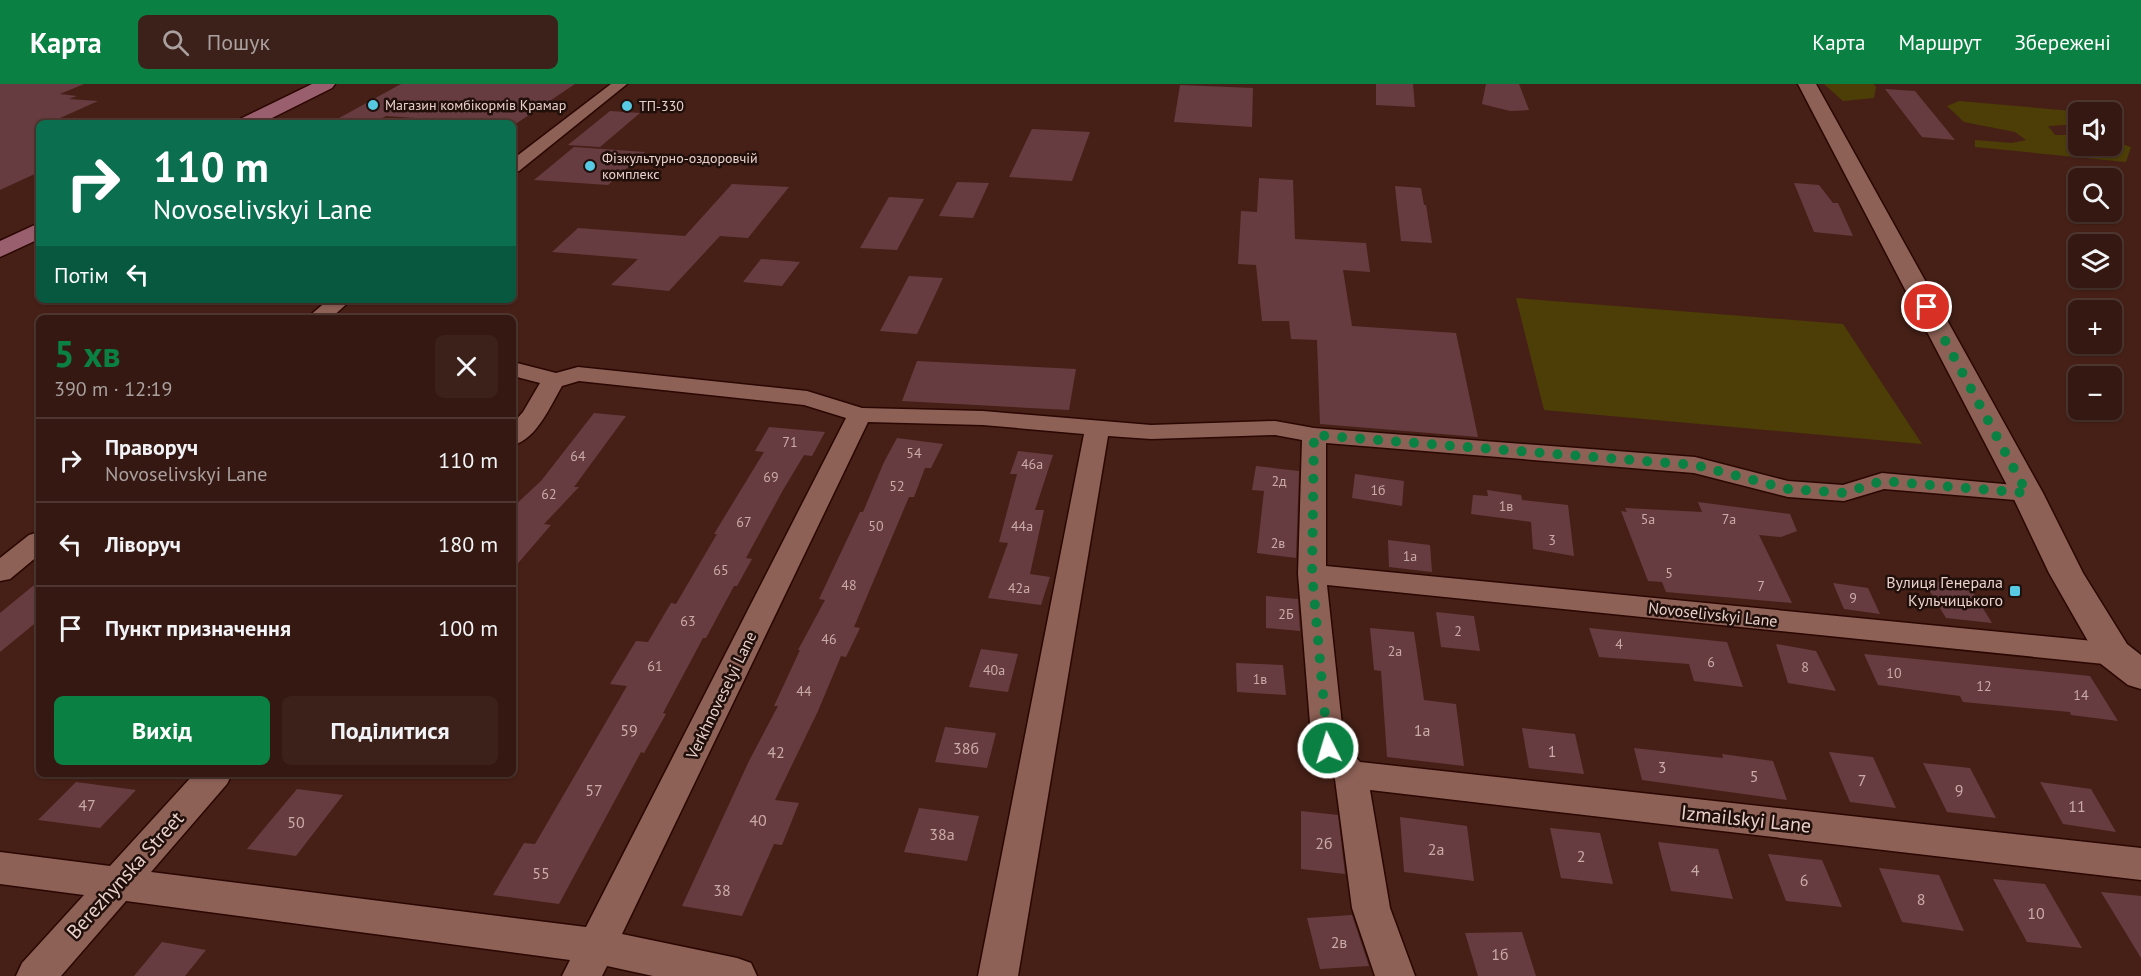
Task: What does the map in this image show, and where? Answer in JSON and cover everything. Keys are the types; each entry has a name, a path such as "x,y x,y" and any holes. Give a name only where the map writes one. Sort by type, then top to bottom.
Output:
{"main road":[{"path":"253,120 326,84"},
{"path":"0,250 36,232"}],"street":[{"path":"516,165 620,84"},
{"path":"1807,84 2027,493 2066,573 2128,664"},
{"path":"322,315 337,303"},
{"path":"516,370 542,375 553,381 578,375 671,382 807,398 860,415 983,418 1151,432 1275,428 1314,435 1695,465 1788,489 1844,493 1882,481 2027,493"},
{"path":"516,435 533,415 553,381"},
{"name":"Verkhnoveselyi Lane","path":"590,961 860,415"},
{"path":"998,976 1097,427"},
{"path":"1314,435 1312,574 1328,748 1351,774 1371,908 1395,976"},
{"path":"0,572 36,543"},
{"name":"Novoselivskyi Lane","path":"1312,574 2128,664"},
{"name":"Izmailskyi Lane","path":"1351,774 2141,864"},
{"name":"Berezhynska Street","path":"36,976 212,777"},
{"path":"0,868 118,884 590,961 738,976"}],"shaded area":[{"path":"1824,84 1874,84 1876,87 1874,98 1843,101"},
{"path":"1959,101 2068,111 2068,125 2048,126 2055,135 2068,135 2068,156 2122,156 2122,144 2131,147 2126,162 1975,147 1975,140 2012,143 2026,140 2015,132 1964,122 1947,106"},
{"path":"1516,298 1843,324 1922,444 1544,410"}],"building":[{"path":"0,84 84,84 60,94 77,96 69,99 98,101 56,120 36,120 36,173 0,190"},
{"path":"401,84 575,84 517,123 516,120 442,120 386,116 379,120 335,120"},
{"path":"1376,84 1413,84 1415,107 1376,105"},
{"path":"1486,84 1519,84 1529,110 1510,111 1482,104"},
{"path":"1180,85 1253,88 1252,127 1174,122"},
{"path":"1885,89 1915,91 1955,140 1922,137"},
{"path":"610,111 640,113 600,147 568,145"},
{"path":"1032,129 1090,132 1072,181 1009,177"},
{"name":"Фізкультурно-оздоровчій комплекс","path":"574,147 645,152 608,185 534,180"},
{"path":"1259,178 1293,180 1295,239 1366,243 1370,272 1343,270 1352,326 1456,333 1478,437 1320,424 1317,340 1291,339 1289,321 1262,321 1256,265 1238,264 1241,211 1257,212"},
{"path":"957,182 989,183 973,218 939,216"},
{"path":"1794,183 1819,185 1833,203 1838,203 1853,236 1814,232"},
{"path":"732,184 789,187 748,238 720,236 669,291 611,285 638,259 552,252 578,228 685,236"},
{"path":"1395,186 1421,188 1432,243 1401,241"},
{"path":"889,197 924,199 897,250 860,248"},
{"path":"761,259 800,262 782,286 743,282"},
{"path":"909,276 943,278 917,334 880,331"},
{"path":"917,361 1076,369 1069,410 902,401"},
{"path":"594,413 626,416 574,487 579,487 544,524 551,525 516,566 516,504 541,481"},
{"path":"769,427 825,432 812,456 804,455 783,490 746,558 752,559 737,586 734,586 706,638 703,638 663,713 666,714 644,753 641,752 559,904 493,895 524,843 535,844 627,686 610,684 636,641 648,642 671,603 676,604 717,534 714,534 764,452 755,451"},
{"path":"897,438 943,444 931,468 925,468 914,497 909,497 854,627 860,628 846,657 841,656 818,711 775,800 799,803 782,845 774,844 742,916 682,906 749,761 778,706 774,706 800,650 798,650 825,600 819,599"},
{"path":"1018,451 1053,455 1035,510 1044,510 1030,574 1050,577 1041,605 988,598 1008,543 999,542 1017,474 1010,474"},
{"path":"1256,466 1299,471 1296,558 1257,553 1264,491 1252,490"},
{"path":"1355,474 1404,481 1402,506 1352,498"},
{"path":"1487,490 1521,495 1522,500 1568,505 1574,556 1533,549 1531,522 1471,514 1473,495 1488,496"},
{"path":"1698,502 1790,514 1797,531 1781,537 1759,535 1792,603 1666,592 1662,582 1648,581 1621,511 1627,512 1625,508 1702,512"},
{"path":"1388,540 1430,545 1432,572 1389,567"},
{"path":"1923,580 1968,584 1992,623 1946,618"},
{"path":"36,583 36,622 0,652 0,613"},
{"path":"1833,583 1868,588 1880,614 1844,609"},
{"path":"1266,596 1298,599 1300,631 1266,628"},
{"path":"1436,612 1474,616 1480,651 1441,647"},
{"path":"1370,628 1414,632 1424,700 1456,704 1464,766 1387,757 1381,671 1374,670"},
{"path":"1589,628 1727,642 1743,687 1694,681 1689,664 1599,657"},
{"path":"1776,644 1816,651 1836,691 1788,683"},
{"path":"981,649 1018,654 1008,692 969,687"},
{"path":"1864,654 2090,676 2118,721 2071,715 2070,712 1963,702 1960,696 1878,685"},
{"path":"1236,663 1283,665 1286,695 1237,692"},
{"path":"945,727 996,733 987,768 935,762"},
{"path":"1522,728 1575,734 1584,774 1529,768"},
{"path":"1634,748 1723,758 1722,754 1773,761 1787,800 1642,780"},
{"path":"1829,752 1873,757 1896,808 1850,802"},
{"path":"1923,763 1970,768 1996,818 1947,812"},
{"path":"76,782 136,790 100,828 38,820"},
{"path":"2040,782 2091,789 2116,832 2063,824"},
{"path":"297,789 343,795 296,856 247,849"},
{"path":"919,808 979,816 967,861 904,852"},
{"path":"1301,811 1338,815 1345,874 1301,869"},
{"path":"1400,817 1467,826 1474,881 1404,872"},
{"path":"1550,828 1600,833 1613,884 1561,878"},
{"path":"1658,842 1718,849 1733,899 1671,891"},
{"path":"1768,854 1822,860 1842,907 1786,901"},
{"path":"1879,868 1939,875 1964,931 1902,922"},
{"path":"1993,879 2045,884 2082,948 2027,942"},
{"path":"2101,892 2141,896 2141,958"},
{"path":"1352,915 1369,966 1320,969 1307,918"},
{"path":"1522,932 1536,976 1478,976 1465,933"},
{"path":"162,942 206,950 185,976 134,976"}],"place":[{"name":"Магазин комбікормів Крамар","path":"373,105"},
{"name":"ТП-330","path":"627,106"},
{"name":"Фізкультурно-оздоровчій комплекс","path":"590,166"},
{"name":"Вулиця Генерала Кульчицького","path":"2015,591"}],"route":[{"path":"1328,748 1312,574 1314,435 1695,465 1788,489 1844,493 1882,481 2027,493 1927,307"}]}
